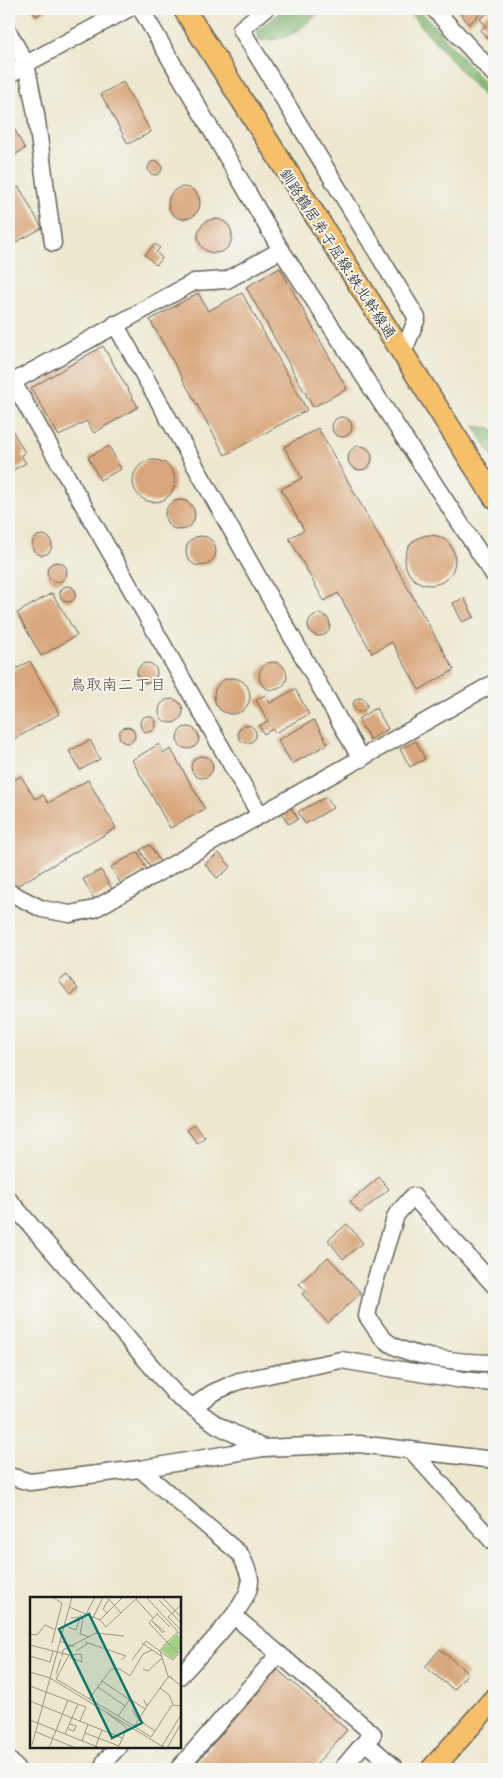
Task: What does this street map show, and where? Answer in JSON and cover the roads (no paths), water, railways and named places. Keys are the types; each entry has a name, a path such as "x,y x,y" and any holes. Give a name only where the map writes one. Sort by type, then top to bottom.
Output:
{"main road":[{"name":"釧路鶴居弟子屈線:鉄北幹線通","path":"184,9 494,497"},
{"path":"432,1769 494,1698"}],"street":[{"path":"9,76 26,64 128,9"},
{"path":"141,9 281,250 494,575"},
{"path":"265,9 240,29 417,318 403,353"},
{"path":"434,9 494,74"},
{"path":"9,33 26,64 36,114 54,243"},
{"path":"260,815 11,383 194,282 227,280 281,250"},
{"path":"115,324 361,759"},
{"path":"9,892 42,909 70,914 94,909 494,683"},
{"path":"494,1285 413,1196 396,1215 373,1288 367,1316 384,1340 411,1354 470,1363 494,1363"},
{"path":"9,1200 176,1394 216,1425 262,1448"},
{"path":"193,1407 212,1393 239,1381 341,1360 462,1380 494,1383"},
{"path":"9,1476 30,1482 140,1469 262,1448 359,1444 494,1460"},
{"path":"410,1450 494,1543"},
{"path":"140,1469 240,1554 250,1582 245,1599 234,1616 181,1675"},
{"path":"234,1616 373,1734 342,1769"},
{"path":"178,1769 279,1654"},
{"path":"365,1742 396,1769"},
{"path":"103,1769 105,1761 117,1748"},
{"path":"9,1760 17,1769"}],"district":[{"name":"鳥取南二丁目","path":"118,683"}]}
